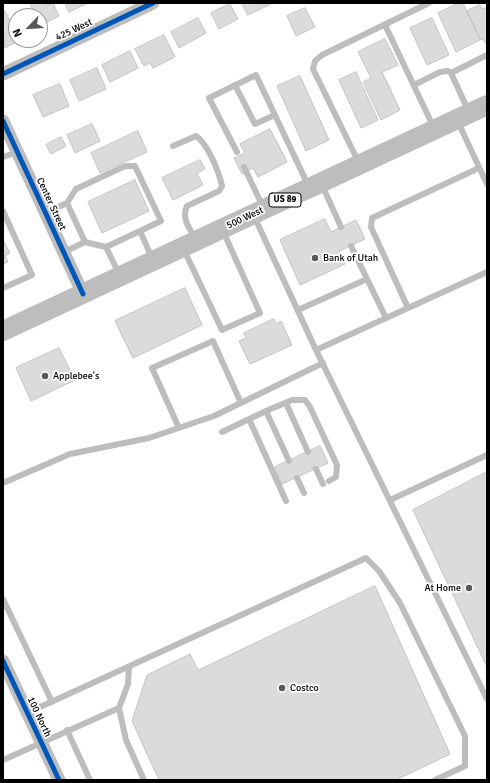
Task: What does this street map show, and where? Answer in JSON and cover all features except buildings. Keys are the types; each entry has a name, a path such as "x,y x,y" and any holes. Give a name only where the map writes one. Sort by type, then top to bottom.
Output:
{"main road":[{"name":"500 West","path":"3,331 487,105"}],"street":[{"name":"425 West","path":"3,74 153,3"},
{"name":"Center Street","path":"4,124 83,294"},
{"name":"100 North","path":"3,661 59,780"}],"lane":[{"path":"360,165 313,69 315,61 322,55 429,3"},
{"path":"385,24 435,129"},
{"path":"414,85 440,72 448,71 451,73 487,55"},
{"path":"451,73 479,168 487,184"},
{"path":"237,152 209,98 256,75 275,115 315,186 342,227"},
{"path":"235,85 255,124 275,115"},
{"path":"173,146 196,136 202,140 219,174 222,186 220,191 186,206 184,211 190,245 222,330 260,312 222,229"},
{"path":"3,158 17,152"},
{"path":"46,213 67,203 76,189 125,166 136,166 161,221 106,247 85,242 64,252"},
{"path":"244,167 259,212 298,310 316,350 324,363 487,699"},
{"path":"408,308 371,227 372,218 479,168"},
{"path":"67,203 85,242"},
{"path":"3,210 32,275 3,288"},
{"path":"140,231 153,262"},
{"path":"351,246 386,318"},
{"path":"106,247 120,277"},
{"path":"316,350 487,272"},
{"path":"298,310 367,279"},
{"path":"179,428 152,368 213,340 241,403"},
{"path":"3,483 70,454 149,438 214,416 324,363"},
{"path":"222,432 292,400 305,400 310,407 337,465 336,477 326,482 316,469"},
{"path":"286,403 308,452"},
{"path":"266,411 289,461"},
{"path":"249,419 286,501"},
{"path":"390,500 487,455"},
{"path":"297,478 304,493"},
{"path":"27,713 129,668 366,558 379,571 400,603 465,736 466,766 435,780"},
{"path":"3,599 52,702"},
{"path":"129,668 128,684 119,708 126,740 144,780"},
{"path":"3,760 119,708"},
{"path":"67,730 90,780"}],"cycle path":[{"path":"3,74 153,3"},
{"path":"3,121 83,294"},
{"path":"3,661 59,780"}],"place":[{"name":"Bank of Utah","path":"315,258"},
{"name":"Applebee's","path":"45,376"},
{"name":"At Home","path":"469,588"},
{"name":"Costco","path":"282,688"}]}
